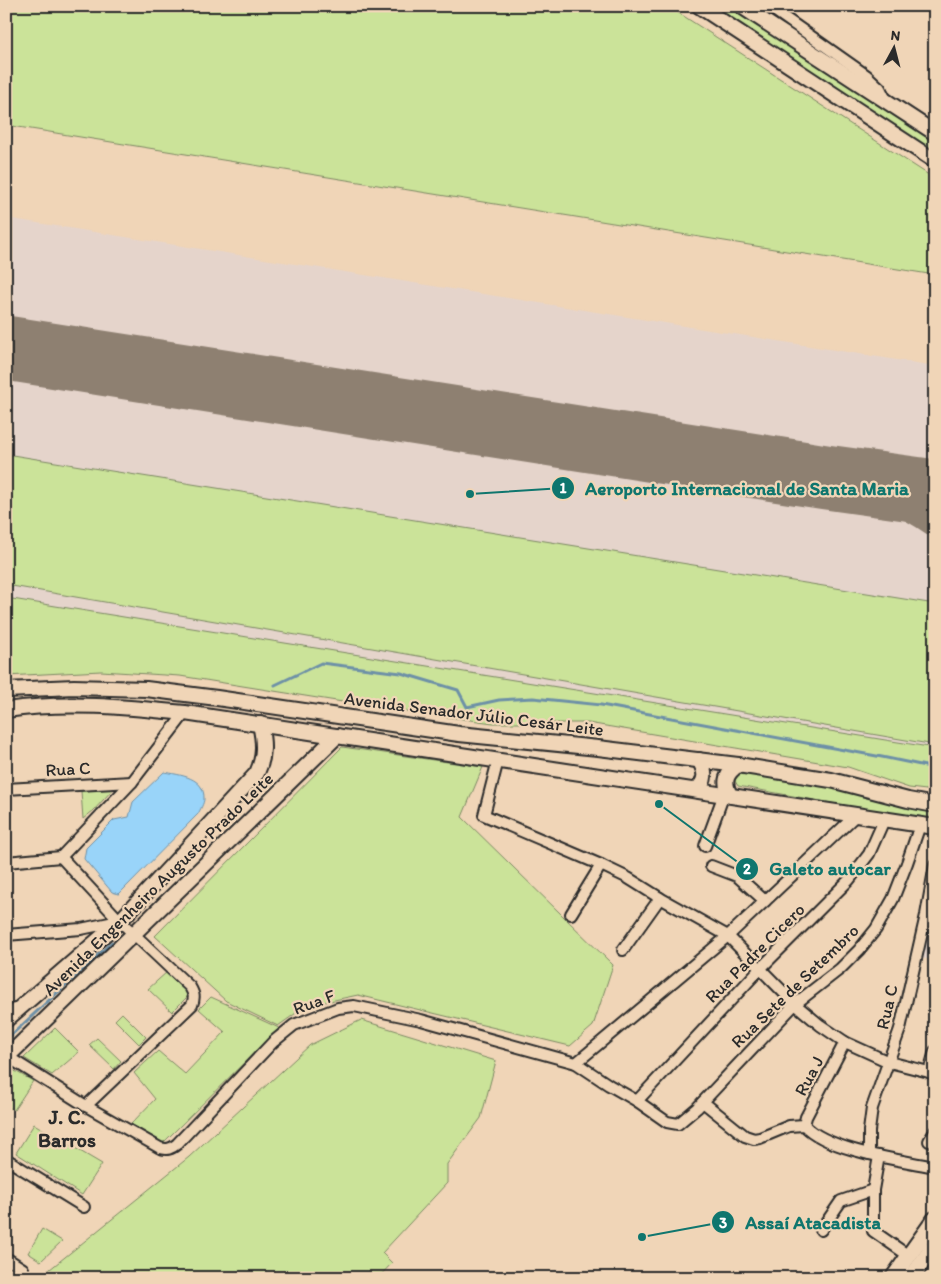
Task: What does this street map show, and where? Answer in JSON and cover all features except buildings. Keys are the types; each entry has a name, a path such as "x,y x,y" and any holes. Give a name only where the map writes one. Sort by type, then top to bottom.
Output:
{"main road":[{"path":"699,6 935,161"},
{"path":"741,6 935,133"},
{"name":"Avenida Senador Júlio Cesár Leite","path":"6,690 74,687 146,689 459,734 738,765 831,780 935,805"},
{"path":"6,710 122,706 185,713 935,827"},
{"name":"Avenida Engenheiro Augusto Prado Leite","path":"6,1020 12,1009 120,921 257,773 262,763 264,751 264,739 260,724"},
{"name":"Avenida Engenheiro Augusto Prado Leite","path":"7,1058 337,736"},
{"path":"696,790 704,780 703,767 699,760"},
{"path":"727,794 725,781 728,774 738,765"},
{"path":"893,1278 935,1219"},
{"path":"911,1278 935,1244"}],"street":[{"path":"770,7 873,81 880,88 886,101"},
{"path":"6,862 61,857 132,782 185,713"},
{"path":"498,760 484,815 628,878 728,936 759,970 795,1004 820,1025 845,1042 888,1062 932,1074 935,1051"},
{"name":"Rua C","path":"6,789 132,782"},
{"path":"704,846 727,794"},
{"path":"576,1063 728,936 855,816"},
{"name":"Rua Padre Cicero","path":"637,1101 759,970 832,899 862,865 875,844 884,820"},
{"name":"Rua Sete de Setembro","path":"678,1124 702,1102 795,1004 840,969 876,929 893,899 920,825"},
{"path":"7,1058 86,1106 192,1005 194,999 194,993 190,987 120,921 61,857"},
{"path":"571,914 601,865"},
{"name":"Rua C","path":"909,1256 873,1231 874,1155 872,1108 900,1029 926,916 935,865"},
{"path":"710,866 737,876 766,901"},
{"path":"623,950 660,898"},
{"path":"6,935 81,929 120,921"},
{"name":"Rua F","path":"86,1106 160,1148 165,1150 171,1148 177,1144 273,1042 294,1025 338,1008 354,1006 421,1020 576,1063 667,1122 678,1124"},
{"name":"Rua J","path":"804,1125 806,1116 845,1042"},
{"path":"702,1102 745,1136 754,1139 789,1126 804,1125 808,1130 836,1144 874,1155 935,1167"},
{"path":"929,1141 935,1130"},
{"path":"6,1159 84,1206"},
{"path":"821,1230 841,1201 873,1190"},
{"path":"6,1258 23,1269"}],"shaded area":[{"path":"6,218 935,366 935,773 6,623"},
{"path":"935,853 935,960 920,958"}],"green space":[{"path":"6,6 668,6 935,179 935,275 6,125"},
{"path":"709,6 726,6 935,139 935,155"},
{"path":"6,454 935,604 935,745 6,585"},
{"path":"6,598 935,748 935,791 909,788 848,767 588,723 493,723 374,707 180,676 101,671 6,676"},
{"path":"342,747 483,767 462,817 613,965 593,1026 570,1046 358,995 306,1006 278,1026 226,1001 155,936"},
{"path":"743,770 843,786 901,805 935,812 935,822 738,786 735,781 736,776"},
{"path":"114,788 94,810 83,819 81,791"},
{"path":"167,972 189,995 172,1012 148,989"},
{"path":"211,997 279,1028 163,1143 131,1124 155,1099 134,1073 158,1051 185,1074 225,1032 199,1009"},
{"path":"122,1013 146,1037 139,1044 115,1020"},
{"path":"361,1020 496,1061 481,1118 447,1164 447,1183 382,1253 392,1263 378,1278 39,1278 189,1157 310,1045"},
{"path":"55,1028 79,1052 52,1075 24,1058"},
{"path":"97,1038 121,1061 114,1069 89,1045"},
{"path":"13,1070 33,1081 14,1110 6,1106 6,1076"},
{"path":"34,1124 102,1164 82,1195 16,1153"},
{"path":"42,1229 62,1241 41,1261 28,1253"}],"water":[{"path":"164,772 184,776 196,782 203,792 202,806 198,814 119,894 112,892 84,859 86,848 114,820 129,817 133,802"}],"waterway":[{"path":"275,685 321,663 401,673 458,690 467,707 499,700 533,698 601,705 935,768"},
{"path":"6,1040 112,942"}],"taxiway":[{"path":"826,477 883,495 922,515 935,524"}],"runway":[{"path":"6,348 826,477 935,492"}],"place":[{"name":"Aeroporto Internacional de Santa Maria","path":"470,494"},
{"name":"Galeto autocar","path":"659,804"},
{"name":"Assaí Atacadista","path":"642,1237"}],"district":[{"name":"J. C. Barros","path":"67,1128"}]}
